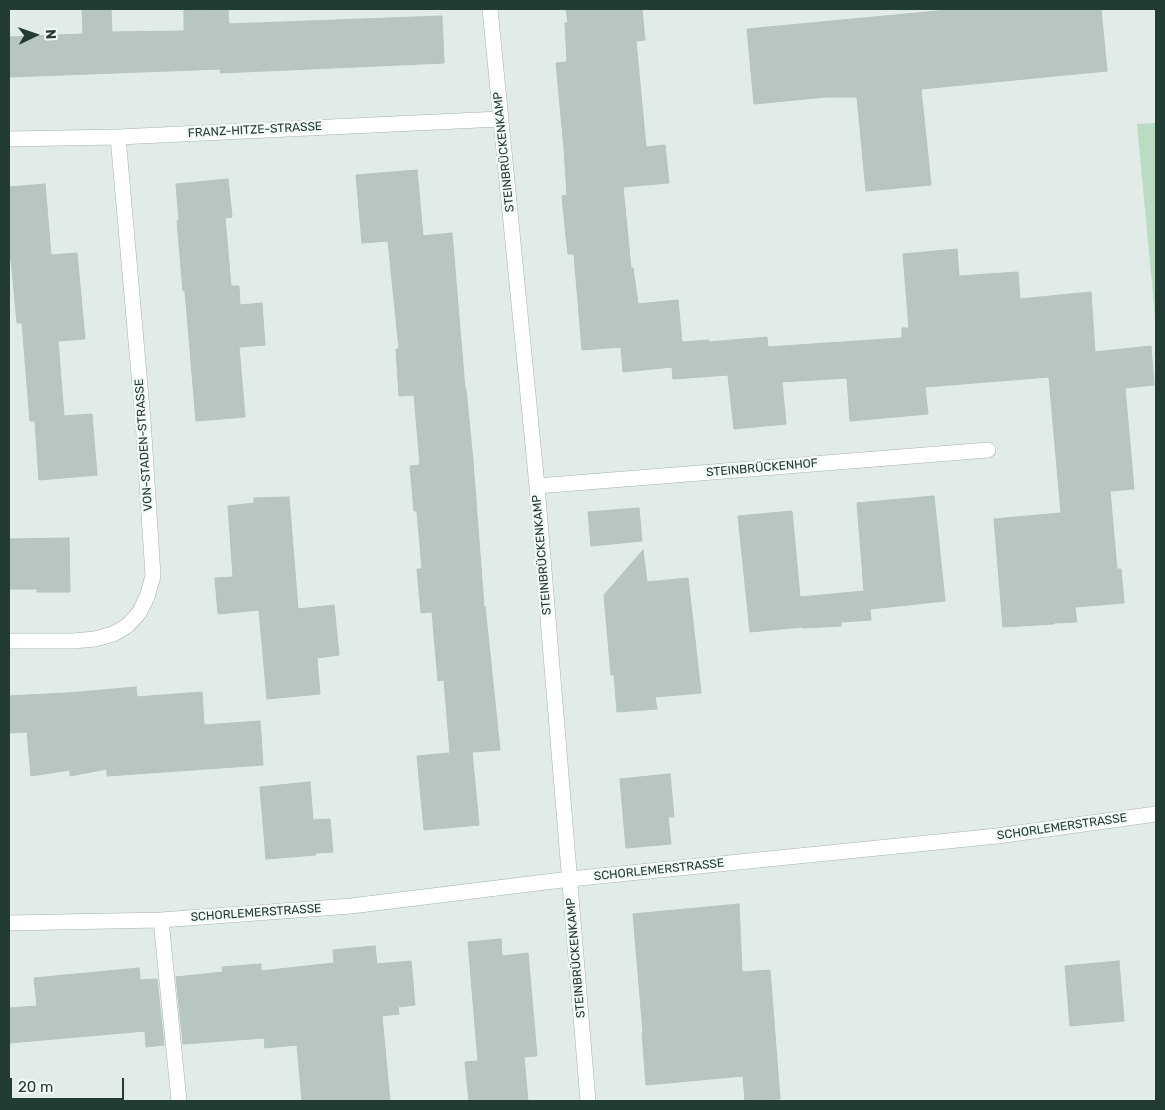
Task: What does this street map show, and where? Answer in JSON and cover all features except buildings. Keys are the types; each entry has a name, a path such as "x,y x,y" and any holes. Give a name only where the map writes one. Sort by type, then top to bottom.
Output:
{"street":[{"name":"STEINBRÜCKENKAMP","path":"490,9 536,486 588,1101"},
{"name":"FRANZ-HITZE-STRASSE","path":"9,139 118,137 500,119"},
{"name":"VON-STADEN-STRASSE","path":"9,641 74,641 95,639 113,634 127,626 139,613 147,597 153,576 143,420 118,137"},
{"name":"STEINBRÜCKENHOF","path":"536,486 988,450"},
{"name":"SCHORLEMERSTRASSE","path":"9,923 161,920 351,906 570,879 997,836 1156,814"},
{"path":"161,920 179,1101"}],"green space":[{"path":"1156,123 1156,327 1137,124"}]}
